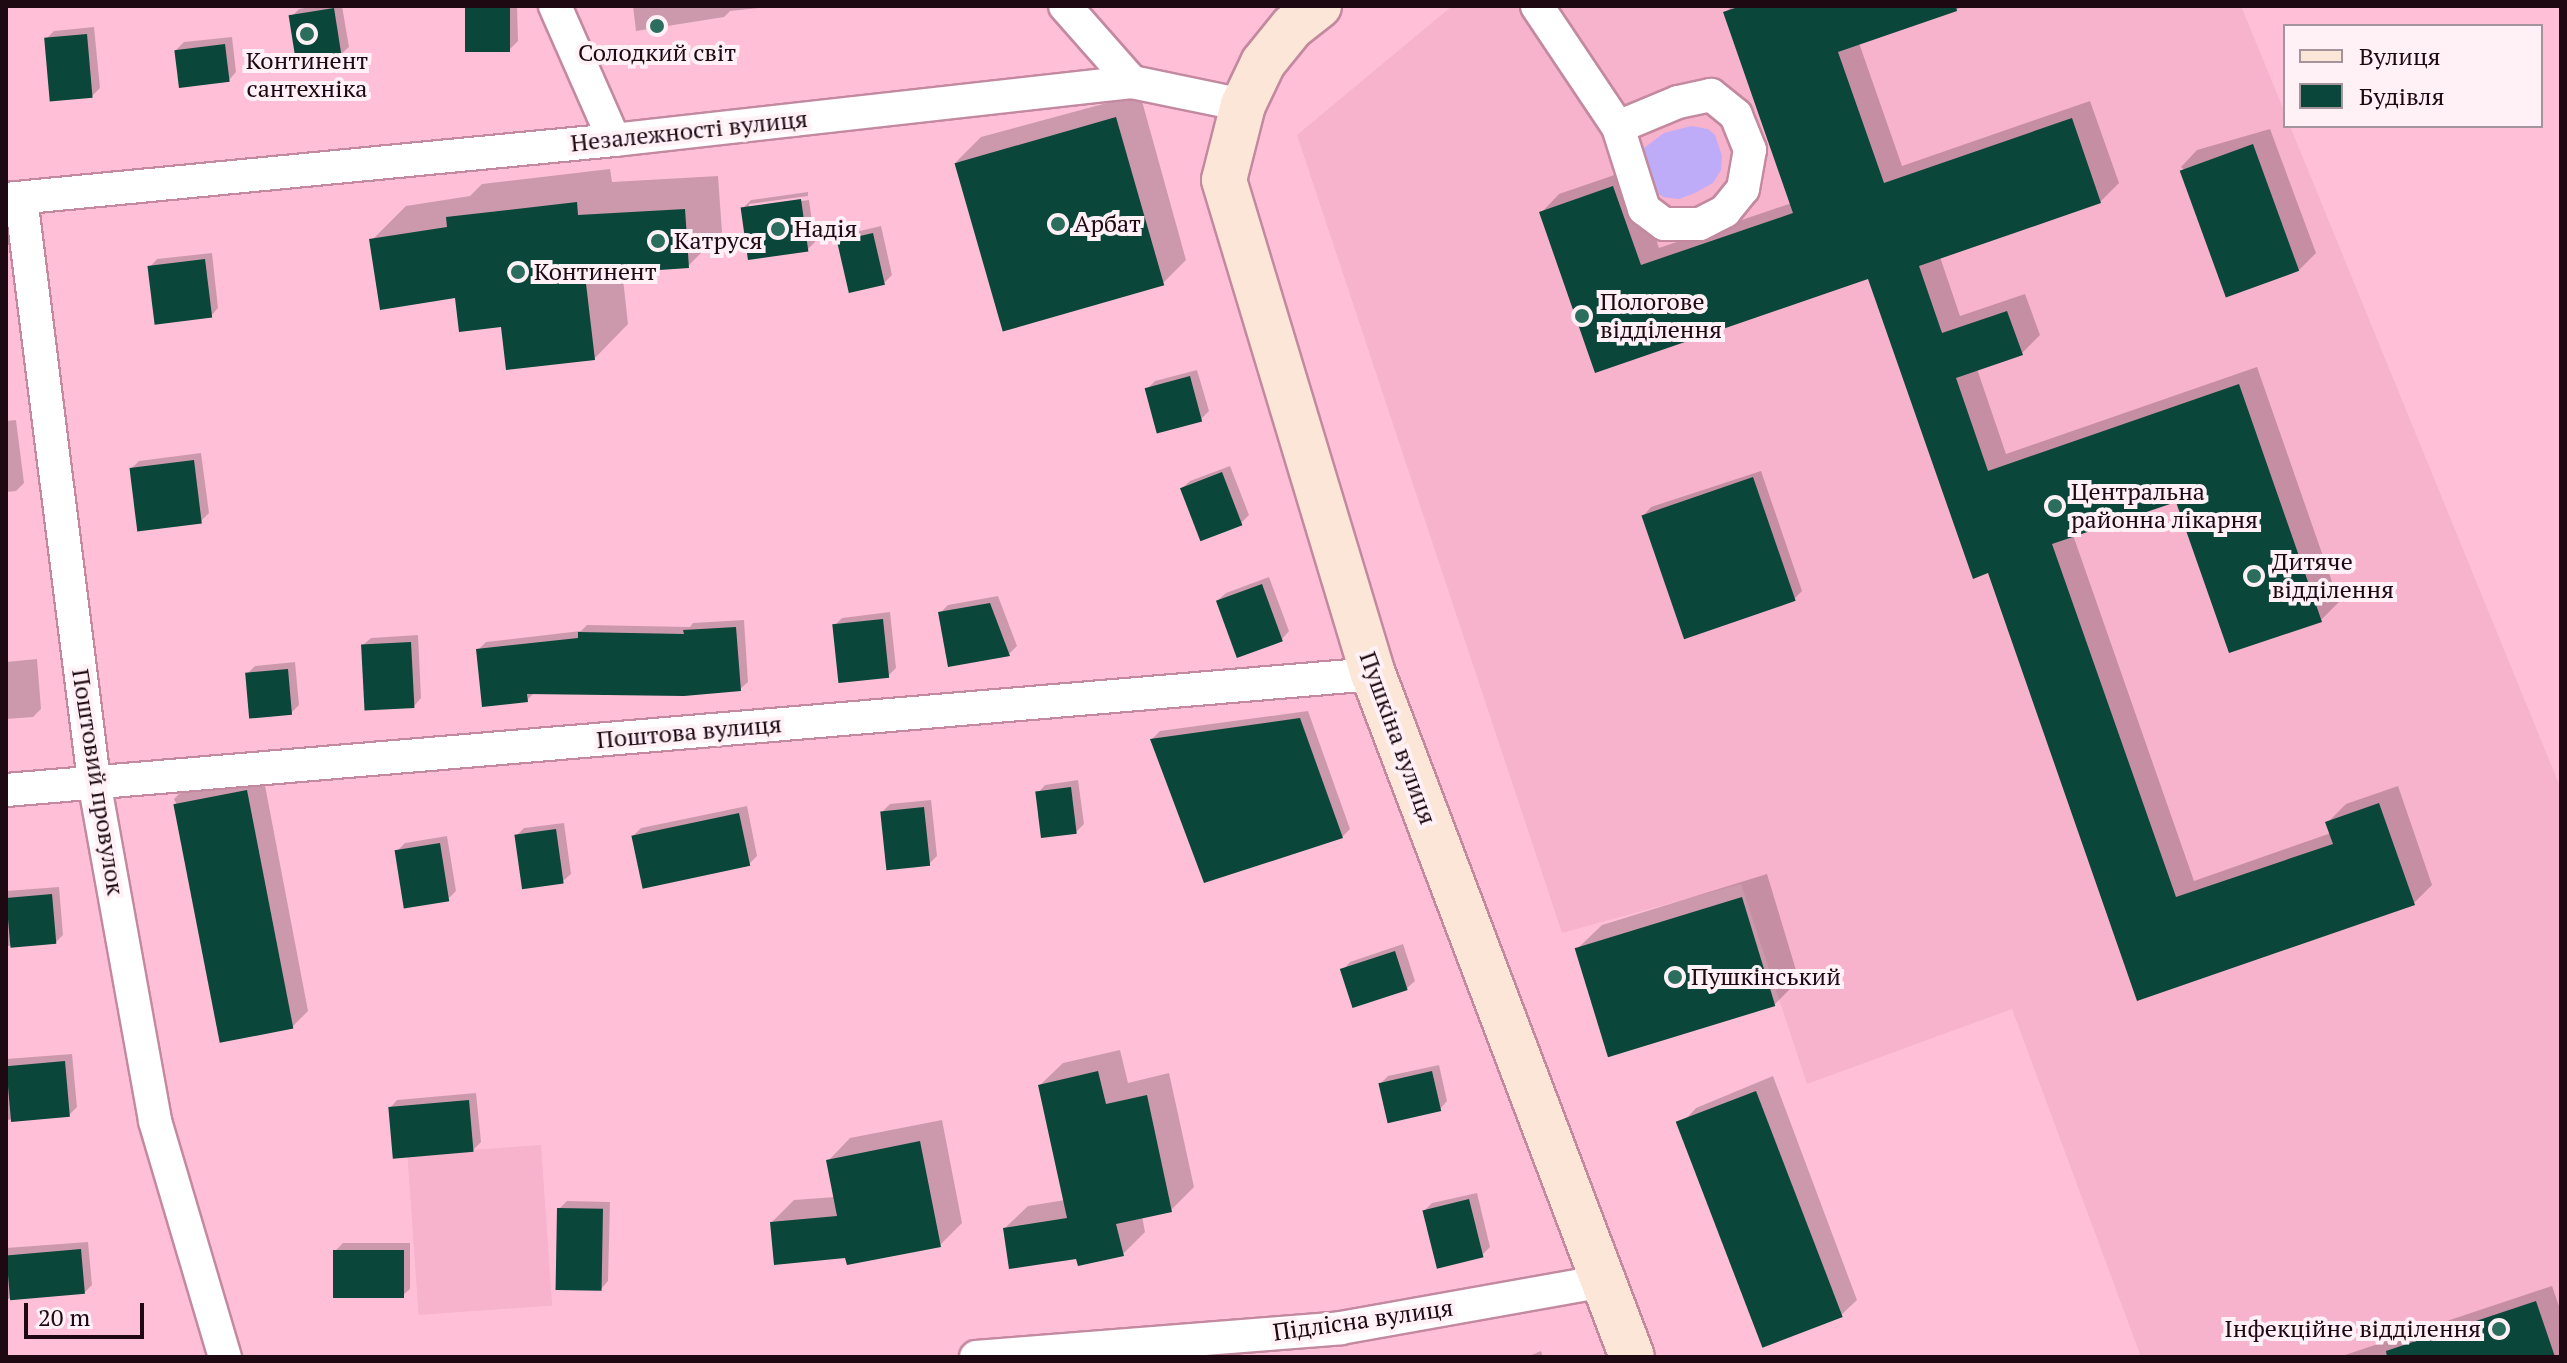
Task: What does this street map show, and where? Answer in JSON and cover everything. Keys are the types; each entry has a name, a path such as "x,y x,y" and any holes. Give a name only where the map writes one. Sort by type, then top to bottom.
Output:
{"main road":[{"path":"1243,105 1263,63 1292,27 1319,6"},
{"name":"Пушкіна вулиця","path":"1243,105 1224,180 1373,674 1632,1357"}],"street":[{"path":"555,6 614,140"},
{"path":"1065,6 1132,82"},
{"path":"1537,6 1618,127 1644,209 1664,224 1700,224 1725,211 1743,189 1750,150 1736,115 1711,95 1678,102 1618,127"},
{"name":"Незалежності вулиця","path":"13,198 614,140 1132,82 1243,105"},
{"name":"Поштовий провулок","path":"13,198 94,781 155,1121 225,1357"},
{"name":"Поштова вулиця","path":"6,790 1373,674"},
{"name":"Підлісна вулиця","path":"976,1357 1341,1328 1604,1281"}],"shaded area":[{"path":"1452,6 2241,6 2283,108 2283,128 2291,128 2561,789 2561,1357 2141,1357 2012,1009 1807,1084 1741,884 1562,933 1297,135"},
{"path":"1691,126 1708,129 1715,135 1722,156 1721,170 1713,183 1695,193 1679,199 1663,197 1646,185 1639,158 1644,148 1664,133"},
{"path":"541,1145 552,1306 419,1315 407,1154"}],"building":[{"path":"465,6 510,6 510,52 465,52"},
{"name":"Центральна районна лікарня","path":"1741,6 1956,6 1957,11 1838,52 1884,183 2072,118 2101,203 1919,266 1942,333 2007,311 2023,355 1956,378 1988,471 2239,384 2322,622 2229,653 2176,502 2052,544 2176,897 2333,844 2325,822 2379,803 2415,905 2137,1001 1988,573 1973,579 1868,279 1595,373 1539,212 1613,186 1641,265 1793,213 1723,12"},
{"path":"334,8 342,56 296,64 289,15"},
{"path":"87,34 93,98 50,102 44,38"},
{"path":"225,44 230,82 179,88 174,50"},
{"name":"Арбат","path":"1116,117 1164,285 1003,332 955,163"},
{"path":"2253,144 2299,271 2226,298 2180,171"},
{"path":"801,199 808,251 748,260 741,207"},
{"name":"Континент","path":"577,202 578,215 685,209 689,268 585,275 595,360 506,370 501,327 459,332 455,298 380,310 369,239 447,227 446,217"},
{"path":"873,233 885,285 849,293 837,241"},
{"path":"205,259 212,318 155,325 147,266"},
{"path":"1190,376 1202,421 1157,434 1145,388"},
{"path":"194,460 202,524 137,531 129,468"},
{"path":"1222,472 1242,525 1200,541 1180,488"},
{"path":"1753,477 1796,601 1684,639 1641,515"},
{"path":"1262,584 1283,641 1237,658 1216,601"},
{"path":"990,603 1010,656 948,667 938,612"},
{"path":"883,619 889,678 838,683 832,624"},
{"path":"736,627 741,691 684,696 527,694 528,702 482,707 476,649 578,638 578,632 684,634 683,630"},
{"path":"411,642 414,708 365,711 361,645"},
{"path":"288,669 292,715 249,719 245,673"},
{"path":"1300,718 1343,838 1204,883 1150,739"},
{"path":"1071,787 1077,834 1041,838 1035,791"},
{"path":"247,790 293,1029 220,1043 173,804"},
{"path":"924,807 930,866 886,870 880,812"},
{"path":"739,813 750,866 643,889 631,836"},
{"path":"556,829 564,883 522,889 514,835"},
{"path":"440,843 449,901 404,908 395,850"},
{"path":"52,894 56,944 11,948 6,898"},
{"name":"Пушкінський","path":"1742,897 1775,1006 1608,1057 1575,948"},
{"path":"1395,951 1408,990 1353,1008 1340,969"},
{"path":"65,1061 70,1117 11,1122 6,1066"},
{"path":"1098,1071 1106,1104 1147,1095 1172,1212 1116,1224 1124,1256 1078,1266 1076,1259 1009,1269 1003,1228 1067,1218 1038,1085"},
{"path":"1432,1071 1441,1111 1388,1123 1378,1083"},
{"path":"1756,1091 1843,1317 1762,1348 1676,1122"},
{"path":"469,1100 474,1152 393,1159 388,1107"},
{"path":"920,1141 941,1247 847,1265 845,1258 774,1265 770,1222 837,1216 826,1160"},
{"path":"1469,1199 1484,1257 1437,1269 1422,1211"},
{"path":"557,1208 603,1209 602,1291 556,1290"},
{"path":"81,1249 85,1294 10,1300 6,1256"},
{"path":"333,1250 404,1250 404,1298 333,1298"},
{"name":"Інфекційне відділення","path":"2536,1301 2555,1357 2387,1357 2386,1351"}],"place":[{"name":"Солодкий світ","path":"657,26"},
{"name":"Континент сантехніка","path":"307,34"},
{"name":"Арбат","path":"1058,224"},
{"name":"Надiя","path":"778,229"},
{"name":"Катруся","path":"658,241"},
{"name":"Континент","path":"518,272"},
{"name":"Пологове відділення","path":"1582,316"},
{"name":"Центральна районна лікарня","path":"2055,506"},
{"name":"Дитяче відділення","path":"2254,576"},
{"name":"Пушкінський","path":"1675,977"},
{"name":"Інфекційне відділення","path":"2499,1329"}]}
